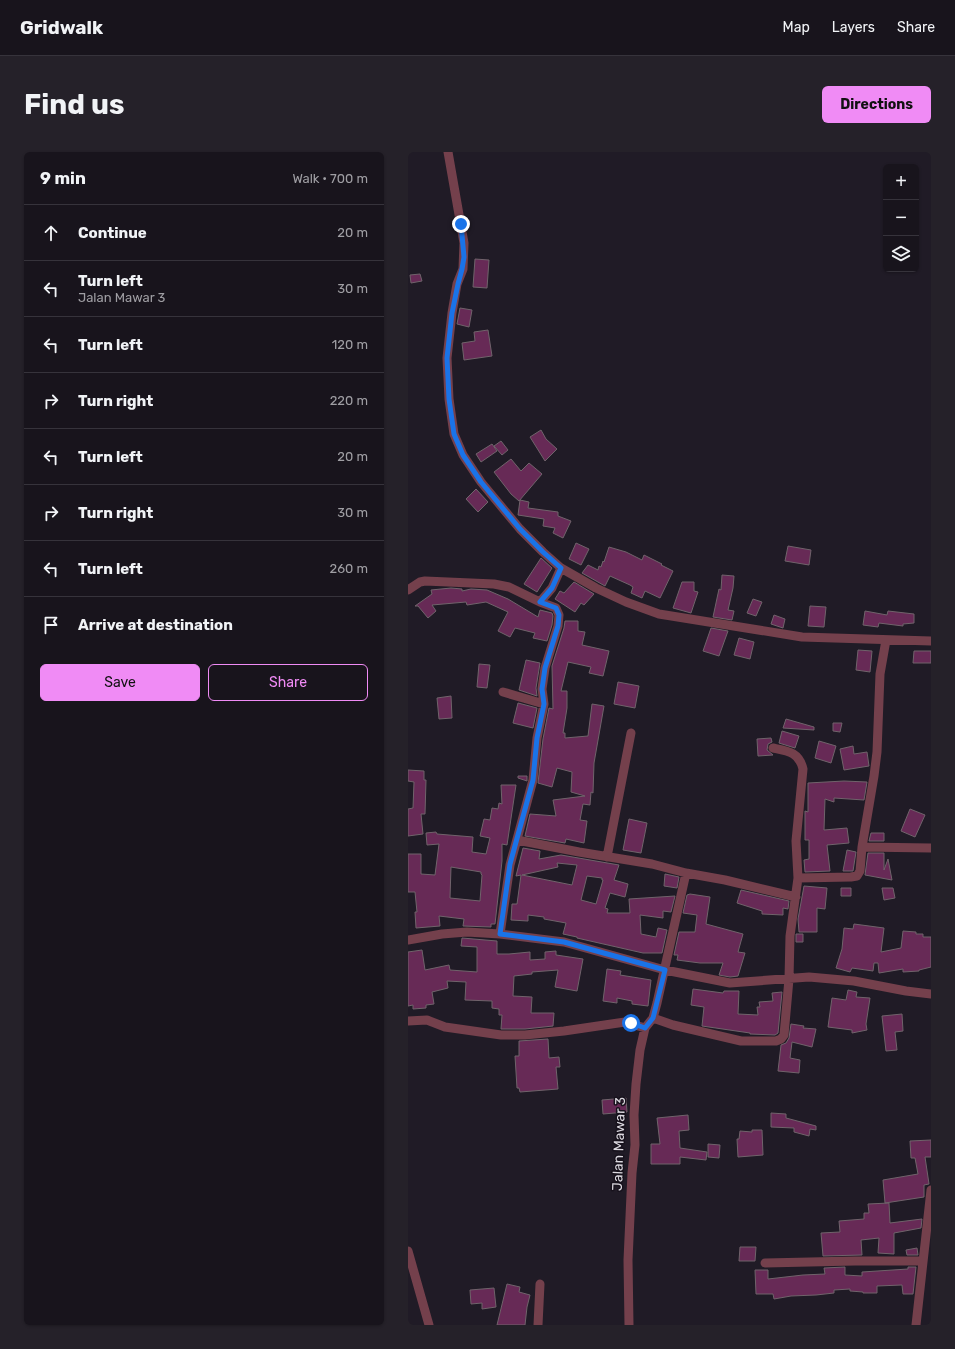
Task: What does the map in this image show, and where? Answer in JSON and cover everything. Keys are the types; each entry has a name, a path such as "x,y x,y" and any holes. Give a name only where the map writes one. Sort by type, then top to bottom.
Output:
{"street":[{"path":"448,152 464,243 462,269 452,313 447,358 449,399 454,434 463,455 481,482 520,529 561,568 626,602 659,614 802,637 931,641"},
{"path":"540,602 552,588 561,568"},
{"path":"408,590 420,582 425,581 480,582 509,586 540,602 556,608 559,615 558,626 545,668 542,689 544,704 537,738 533,780 510,864 500,934"},
{"path":"798,878 857,876 860,871 862,847 876,758 880,674 886,640"},
{"path":"503,692 544,704"},
{"path":"607,857 631,733"},
{"path":"653,1018 673,1025 741,1041 776,1041 781,1039 784,1035 789,979 790,936 798,878 796,841 803,769 800,759 788,750 773,748"},
{"path":"517,840 652,864 796,897"},
{"path":"862,847 931,848"},
{"name":"Jalan Mawar 3","path":"629,1325 628,1260 632,1173 635,1145 634,1115 640,1050 645,1028 653,1018 686,873"},
{"path":"408,940 442,934 467,932 500,934 564,942 665,970 730,983 809,978 854,982 931,994"},
{"path":"408,1022 427,1020 445,1027 501,1035 526,1035 625,1022 645,1028"},
{"path":"916,1325 931,1190"},
{"path":"408,1251 429,1325"},
{"path":"765,1263 922,1261"},
{"path":"538,1325 540,1284"}],"building":[{"path":"475,259 489,260 487,288 473,287"},
{"path":"420,274 422,281 411,283 410,275"},
{"path":"460,308 472,310 469,327 457,324"},
{"path":"488,330 492,356 464,360 462,343 475,341 474,332"},
{"path":"541,430 546,439 557,449 545,461 530,437"},
{"path":"501,441 508,450 502,455 494,446"},
{"path":"492,444 497,451 481,462 476,454"},
{"path":"511,459 521,471 529,463 542,474 519,501 511,494 494,472"},
{"path":"476,489 488,502 478,512 466,499"},
{"path":"520,500 529,502 528,508 558,512 558,516 571,521 563,538 553,533 555,528 543,526 544,519 518,515"},
{"path":"576,543 589,549 581,565 569,559"},
{"path":"788,546 811,550 809,565 785,561"},
{"path":"609,547 626,552 642,560 644,555 673,571 660,598 645,591 642,598 631,593 633,587 610,576 605,586 582,573 588,565 598,570 599,566 601,567 603,561 604,562"},
{"path":"541,558 552,568 537,592 524,584"},
{"path":"722,575 734,576 728,610 734,611 732,620 713,617 719,589 721,590"},
{"path":"574,582 594,594 584,605 581,603 575,612 555,599 560,591 564,593"},
{"path":"682,582 694,582 694,591 698,592 691,613 673,608"},
{"path":"451,588 462,589 462,591 471,589 487,590 508,599 538,617 540,610 552,613 552,625 547,641 533,638 535,633 515,628 510,637 498,631 508,612 486,602 467,605 466,602 432,605 436,611 428,618 418,606 415,606 432,594 431,590"},
{"path":"753,599 762,602 756,616 747,613"},
{"path":"810,606 826,607 824,627 808,626"},
{"path":"865,611 887,615 888,611 914,614 914,623 903,624 903,626 879,623 878,627 863,625"},
{"path":"774,615 785,619 783,628 771,624"},
{"path":"565,621 578,621 578,631 585,632 582,645 609,651 603,676 589,673 591,667 568,662 561,691 567,691 567,708 563,733 565,733 565,738 588,736 592,704 604,706 594,763 593,793 591,792 590,805 583,804 580,820 587,821 584,843 566,839 565,843 525,836 530,814 556,816 553,800 585,796 571,792 572,772 557,768 552,787 538,783 543,739 549,708 553,709 552,666"},
{"path":"711,628 728,631 719,656 703,651"},
{"path":"739,638 754,642 750,659 734,655"},
{"path":"858,650 872,651 870,672 856,670"},
{"path":"914,651 931,651 931,663 913,663"},
{"path":"526,660 540,663 536,688 537,696 519,690"},
{"path":"479,664 490,665 487,688 477,687"},
{"path":"618,682 639,686 635,708 614,704"},
{"path":"451,696 452,718 439,719 437,698"},
{"path":"518,703 537,708 533,728 513,723"},
{"path":"786,719 814,727 814,730 783,728"},
{"path":"833,723 842,723 840,732 833,731"},
{"path":"782,731 799,736 795,748 779,743"},
{"path":"771,738 772,742 768,744 767,750 773,755 758,756 757,739"},
{"path":"819,741 836,746 831,763 815,758"},
{"path":"853,746 854,754 867,752 869,766 844,770 840,749"},
{"path":"408,770 424,771 424,780 426,780 425,814 421,814 423,834 408,836 408,809 413,808 414,782 408,781"},
{"path":"518,776 527,776 527,781 518,778"},
{"path":"844,781 867,782 864,800 834,798 834,802 825,799 824,830 847,828 849,843 827,845 830,871 805,872 804,860 809,859 809,840 805,840 805,811 808,812 808,783"},
{"path":"501,785 516,785 507,845 502,844 502,861 495,924 491,924 491,927 463,926 464,919 439,916 440,926 416,928 415,912 417,912 415,892 408,892 408,854 421,854 421,874 435,875 439,844 427,845 426,833 436,832 437,834 473,837 472,852 486,854 490,838 480,836 484,819 490,820 492,808 498,809 499,803 502,804","holes":["451,867 481,872 480,901 450,898"]},
{"path":"910,809 925,815 915,837 901,831"},
{"path":"629,819 647,823 641,853 623,850"},
{"path":"871,833 884,833 884,841 869,841"},
{"path":"523,848 540,851 539,859 561,855 619,865 614,880 628,884 625,897 610,893 605,908 608,909 607,913 630,913 629,899 675,896 671,912 663,911 663,918 640,915 641,934 656,937 658,928 667,930 662,953 643,953 563,934 566,923 544,919 544,917 528,915 528,921 511,920 512,904 517,904 521,875 516,876","holes":["557,863 577,865 572,885 522,875 558,867","587,876 602,878 603,880 596,904 581,900"]},
{"path":"847,850 856,852 853,871 843,871"},
{"path":"868,853 884,853 884,870 888,859 892,880 865,875"},
{"path":"665,874 679,877 677,888 664,886"},
{"path":"804,886 827,888 825,909 817,908 817,932 799,932 798,919"},
{"path":"841,888 851,888 851,896 841,896"},
{"path":"882,888 893,888 895,898 884,900"},
{"path":"741,890 789,901 788,909 783,908 783,915 762,914 762,911 737,903"},
{"path":"690,894 710,897 706,924 743,934 738,952 745,953 738,976 730,977 719,975 723,963 700,963 677,960 678,955 674,955 679,932 695,932 697,915 683,913 687,895"},
{"path":"854,924 884,928 881,952 901,948 903,931 916,932 916,934 923,934 923,937 931,937 931,967 919,971 903,972 903,969 879,973 878,963 874,963 873,971 852,968 850,972 836,968 842,949 844,928 853,929"},
{"path":"796,934 803,934 803,942 796,942"},
{"path":"462,938 497,941 497,954 530,952 530,960 545,959 545,952 556,951 556,955 583,959 577,991 555,987 558,970 532,972 532,974 514,976 513,996 532,997 531,1013 554,1013 553,1026 525,1029 501,1029 502,1015 499,1015 499,1009 492,1008 492,1001 465,1000 466,982 447,981 448,988 432,992 434,1004 426,1005 426,1008 413,1009 413,1005 408,1006 408,952 422,950 425,970 449,965 450,970 477,972 477,947 461,946"},
{"path":"607,969 621,971 620,975 651,980 648,1006 632,1004 632,1001 617,998 617,1003 603,1001"},
{"path":"693,989 723,993 724,991 739,991 738,1014 758,1015 757,1007 760,1007 759,1002 773,1001 772,993 782,992 778,1033 775,1035 750,1034 702,1026 704,1007 691,1005"},
{"path":"848,990 857,992 856,997 870,998 866,1024 867,1030 852,1033 852,1030 828,1027 832,998 846,1000"},
{"path":"902,1014 903,1031 895,1032 897,1050 886,1051 882,1016"},
{"path":"791,1024 804,1026 803,1028 816,1029 812,1047 792,1042 790,1058 800,1060 799,1073 778,1071 781,1045 786,1043 789,1038"},
{"path":"548,1039 549,1058 559,1057 560,1067 556,1067 558,1089 520,1092 519,1088 517,1088 515,1056 519,1056 519,1041"},
{"path":"626,1098 627,1112 603,1114 602,1100"},
{"path":"771,1113 786,1114 786,1118 816,1126 816,1130 810,1129 809,1136 794,1132 794,1128 771,1127"},
{"path":"688,1115 689,1130 679,1131 680,1148 707,1152 706,1160 680,1157 680,1164 651,1164 651,1144 660,1144 657,1118"},
{"path":"752,1130 762,1130 763,1155 738,1157 737,1139 739,1139 740,1131 752,1132"},
{"path":"931,1140 931,1157 925,1157 929,1184 924,1185 924,1197 885,1203 883,1180 918,1174 915,1158 911,1158 910,1141"},
{"path":"708,1144 720,1145 719,1158 708,1157"},
{"path":"889,1203 890,1223 922,1219 921,1228 894,1233 894,1254 878,1253 879,1238 861,1240 862,1255 823,1256 821,1233 840,1232 839,1221 864,1219 864,1213 869,1213 868,1204"},
{"path":"740,1247 756,1247 755,1261 739,1261"},
{"path":"917,1248 918,1255 907,1255 906,1250"},
{"path":"845,1267 845,1275 862,1276 862,1272 908,1269 908,1267 916,1267 913,1294 903,1294 902,1285 877,1286 877,1293 863,1293 850,1291 850,1289 834,1290 834,1293 791,1296 774,1299 773,1294 756,1294 755,1270 768,1270 768,1279 825,1274 824,1268"},
{"path":"507,1284 520,1287 519,1292 530,1295 525,1325 497,1325"},
{"path":"494,1288 496,1307 482,1309 482,1303 471,1304 470,1290"}],"route":[{"path":"461,224 464,243 464,257 452,313 447,358 449,399 454,434 463,455 481,482 520,529 561,568 552,588 540,602 556,608 559,615 558,626 545,668 542,689 544,704 537,738 533,780 510,864 500,934 564,942 665,970 653,1018 645,1028 631,1023"}]}
